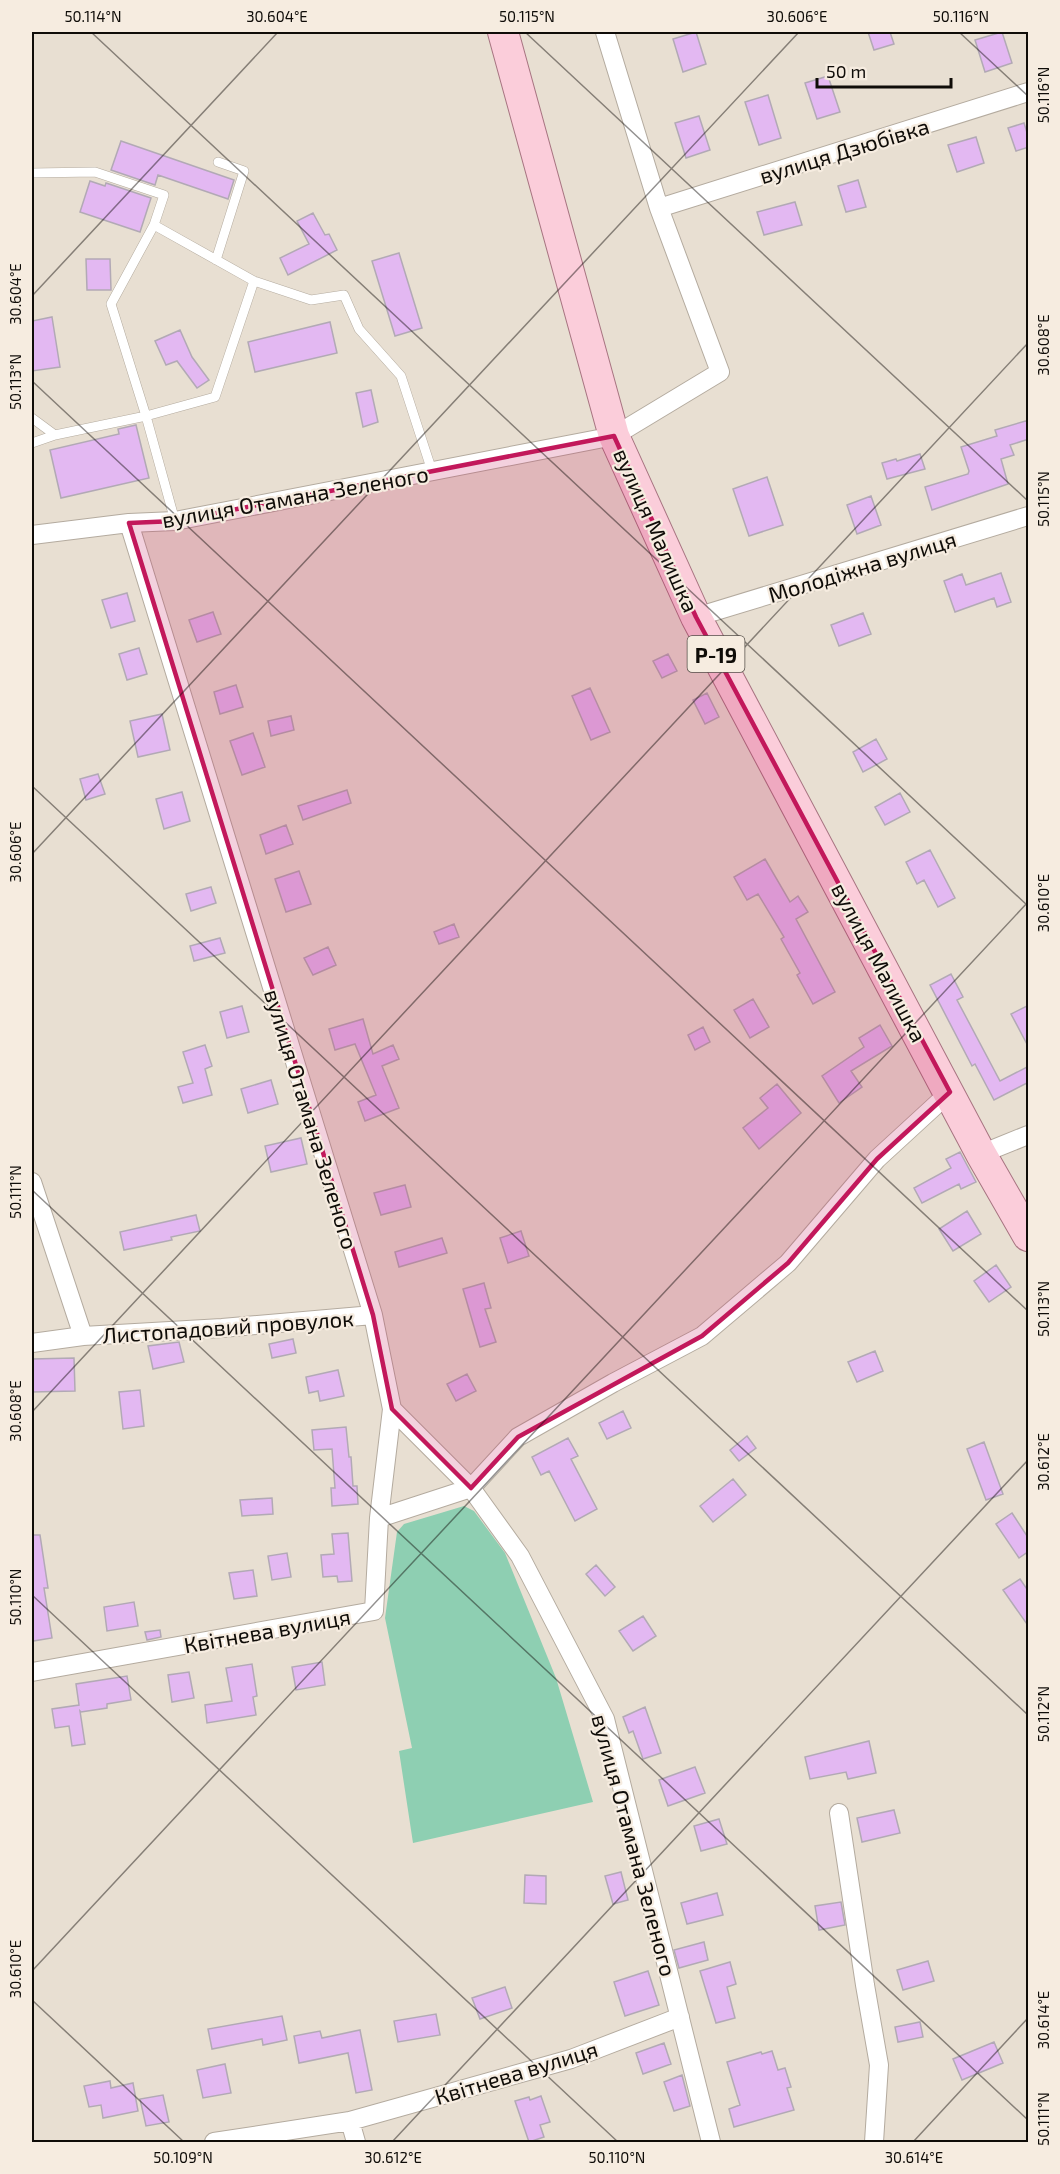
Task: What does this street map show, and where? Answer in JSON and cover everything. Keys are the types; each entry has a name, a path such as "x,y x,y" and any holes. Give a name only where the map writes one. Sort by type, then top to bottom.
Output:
{"main road":[{"name":"вулиця Малишка","path":"502,32 614,436 696,617 981,1154 1029,1236"}],"street":[{"path":"605,32 659,208 720,372 614,436"},
{"name":"вулиця Дзюбівка","path":"659,208 1029,92"},
{"name":"вулиця Отамана Зеленого","path":"614,436 175,521 129,524 373,1315 392,1409 471,1488 520,1556 605,1719 711,2142"},
{"name":"Молодіжна вулиця","path":"696,617 1029,516"},
{"path":"32,535 129,524"},
{"path":"380,1518 471,1488 518,1437 702,1336 788,1263 877,1159 950,1092"},
{"path":"981,1154 1029,1135"},
{"name":"Листопадовий провулок","path":"32,1182 83,1336"},
{"name":"Листопадовий провулок","path":"32,1343 83,1336 373,1315"},
{"name":"Квітнева вулиця","path":"32,1672 374,1611 380,1518 392,1409"},
{"path":"839,1813 879,2065 874,2142"},
{"name":"Квітнева вулиця","path":"214,2142 350,2121 571,2059 680,2017"},
{"path":"350,2121 356,2142"}],"lane":[{"path":"216,260 244,171 218,162"},
{"path":"32,173 95,172 164,195 154,225 111,304 146,416 175,521"},
{"path":"154,225 254,281 311,300 344,295 359,329 401,376 432,471"},
{"path":"32,443 55,435 146,416 215,397 254,281"},
{"path":"32,418 55,435"}],"highlighted area":[{"path":"614,436 696,617 950,1092 877,1159 788,1263 702,1336 518,1437 471,1488 392,1409 373,1315 129,523 175,521"}],"green space":[{"path":"464,1506 474,1511 505,1553 556,1678 593,1802 413,1843 399,1751 412,1748 385,1618 397,1532 404,1524"}],"building":[{"path":"696,32 706,64 683,72 673,39"},
{"path":"868,32 890,32 894,44 874,50"},
{"path":"1002,32 1012,63 985,72 975,40"},
{"path":"828,76 840,112 817,119 805,83"},
{"path":"768,95 781,138 759,145 745,102"},
{"path":"699,116 710,150 686,158 675,123"},
{"path":"1024,123 1029,147 1016,151 1008,128"},
{"path":"976,137 984,163 957,172 948,145"},
{"path":"121,141 234,180 228,199 158,175 155,185 111,170"},
{"path":"858,180 866,207 846,212 838,186"},
{"path":"90,181 105,186 106,183 151,198 140,232 80,212"},
{"path":"795,202 802,225 764,235 757,212"},
{"path":"313,213 325,235 329,234 337,250 288,275 280,258 309,244 297,221"},
{"path":"399,253 422,328 395,336 372,261"},
{"path":"86,259 110,259 111,290 87,290"},
{"path":"52,317 60,367 32,371 32,321"},
{"path":"330,322 337,353 255,372 248,342"},
{"path":"180,330 192,357 209,380 197,388 177,361 166,365 155,341"},
{"path":"371,390 378,422 363,427 356,393"},
{"path":"1029,420 1029,439 1010,445 1014,455 1001,459 1008,484 932,510 925,487 968,474 961,447 997,436 995,430"},
{"path":"136,425 149,478 61,498 50,450 119,434 118,429"},
{"path":"920,454 925,469 887,479 882,463"},
{"path":"767,477 783,525 749,536 733,489"},
{"path":"871,496 881,525 857,534 847,505"},
{"path":"1001,573 1011,602 997,607 994,598 955,612 944,581 962,574 966,585"},
{"path":"127,593 135,621 111,628 102,600"},
{"path":"213,612 221,634 197,642 189,620"},
{"path":"863,613 871,634 839,646 831,625"},
{"path":"139,648 147,674 127,680 119,654"},
{"path":"668,654 677,671 662,678 653,661"},
{"path":"236,685 243,707 220,714 214,692"},
{"path":"590,688 610,732 591,740 572,696"},
{"path":"707,693 719,717 705,724 693,700"},
{"path":"162,714 170,750 138,757 130,721"},
{"path":"291,716 294,730 271,736 268,721"},
{"path":"253,733 265,767 242,775 230,741"},
{"path":"876,739 887,759 863,772 853,752"},
{"path":"98,774 105,794 86,800 80,779"},
{"path":"347,790 351,803 303,820 298,806"},
{"path":"182,792 190,821 164,829 156,799"},
{"path":"900,793 910,812 885,825 875,807"},
{"path":"286,825 293,844 266,854 260,835"},
{"path":"930,850 955,898 938,907 924,880 917,884 906,862"},
{"path":"765,859 790,902 798,896 808,912 796,919 835,992 813,1004 797,975 800,973 781,939 784,937 758,894 747,900 734,877"},
{"path":"299,871 311,904 286,912 275,879"},
{"path":"211,887 216,903 191,911 186,894"},
{"path":"454,924 459,937 439,944 434,932"},
{"path":"220,938 225,953 194,961 190,946"},
{"path":"328,947 336,965 313,975 304,958"},
{"path":"951,974 963,997 957,1000 1000,1081 1029,1066 1029,1082 994,1100 975,1064 972,1066 930,985"},
{"path":"753,999 769,1027 750,1038 734,1010"},
{"path":"1029,1005 1029,1048 1011,1014"},
{"path":"242,1006 249,1032 227,1038 220,1012"},
{"path":"363,1019 373,1054 393,1045 399,1059 382,1066 399,1108 365,1121 358,1102 376,1095 355,1044 335,1050 329,1029"},
{"path":"880,1025 892,1046 851,1071 862,1087 839,1103 822,1076 864,1047 859,1038"},
{"path":"703,1027 710,1042 695,1050 688,1035"},
{"path":"205,1045 212,1066 205,1069 212,1095 183,1103 178,1087 193,1083 183,1052"},
{"path":"271,1080 278,1104 248,1113 241,1089"},
{"path":"777,1084 801,1113 759,1149 743,1128 768,1108 760,1098"},
{"path":"301,1138 307,1164 271,1172 265,1146"},
{"path":"960,1152 976,1182 961,1189 959,1184 922,1203 914,1188 951,1168 946,1159"},
{"path":"405,1185 411,1207 381,1215 374,1193"},
{"path":"967,1211 981,1234 953,1251 939,1229"},
{"path":"196,1215 200,1231 171,1237 172,1240 124,1250 120,1232"},
{"path":"521,1231 529,1256 508,1263 500,1238"},
{"path":"442,1238 447,1253 399,1267 395,1252"},
{"path":"996,1265 1011,1287 989,1302 974,1281"},
{"path":"484,1283 491,1308 485,1309 496,1342 480,1347 463,1289"},
{"path":"293,1339 296,1353 272,1358 269,1344"},
{"path":"179,1342 184,1362 153,1369 148,1346"},
{"path":"875,1351 883,1371 857,1382 848,1362"},
{"path":"74,1358 75,1391 32,1392 32,1359"},
{"path":"338,1370 344,1396 320,1401 318,1391 309,1393 306,1377"},
{"path":"467,1374 476,1391 456,1401 447,1384"},
{"path":"140,1390 144,1426 123,1429 119,1392"},
{"path":"623,1411 631,1428 607,1439 599,1423"},
{"path":"346,1427 353,1486 357,1486 358,1504 332,1506 331,1488 335,1488 332,1449 314,1450 312,1430"},
{"path":"747,1436 756,1448 739,1461 730,1450"},
{"path":"568,1438 578,1456 571,1459 597,1509 575,1521 549,1471 541,1475 532,1457"},
{"path":"984,1442 1003,1494 986,1500 967,1449"},
{"path":"733,1479 746,1495 713,1522 700,1506"},
{"path":"272,1498 273,1514 242,1516 240,1500"},
{"path":"1012,1513 1029,1539 1029,1551 1019,1558 996,1524"},
{"path":"348,1533 352,1581 338,1582 337,1576 323,1577 321,1555 334,1554 332,1534"},
{"path":"32,1535 40,1535 48,1588 44,1588 52,1638 33,1641"},
{"path":"287,1553 291,1577 272,1580 268,1556"},
{"path":"596,1565 615,1587 605,1596 586,1574"},
{"path":"253,1570 257,1596 234,1599 229,1573"},
{"path":"1020,1579 1029,1592 1029,1627 1003,1590"},
{"path":"134,1602 138,1626 107,1631 104,1607"},
{"path":"643,1616 656,1636 633,1651 619,1631"},
{"path":"160,1630 161,1637 147,1640 145,1632"},
{"path":"322,1662 325,1685 296,1690 292,1667"},
{"path":"252,1664 257,1696 253,1697 256,1715 207,1723 205,1705 232,1701 226,1668"},
{"path":"189,1672 194,1698 172,1702 168,1675"},
{"path":"127,1676 131,1700 107,1704 107,1708 80,1711 85,1744 72,1746 69,1726 55,1728 52,1709 79,1705 76,1684"},
{"path":"645,1707 661,1753 643,1759 633,1731 629,1733 623,1717"},
{"path":"869,1741 876,1773 848,1779 846,1772 810,1779 805,1757"},
{"path":"695,1767 705,1793 668,1806 659,1780"},
{"path":"894,1810 900,1833 862,1842 857,1818"},
{"path":"719,1819 727,1844 701,1851 694,1826"},
{"path":"621,1872 628,1900 613,1904 605,1876"},
{"path":"525,1875 546,1876 546,1904 524,1903"},
{"path":"717,1893 723,1915 687,1924 681,1903"},
{"path":"841,1902 845,1925 819,1930 815,1906"},
{"path":"704,1942 708,1960 679,1968 674,1950"},
{"path":"928,1961 934,1981 903,1990 897,1970"},
{"path":"730,1962 736,1984 727,1987 735,2018 716,2023 700,1971"},
{"path":"648,1971 659,2005 625,2016 614,1982"},
{"path":"505,1987 512,2008 480,2019 472,1998"},
{"path":"436,2014 440,2035 398,2042 394,2021"},
{"path":"282,2016 287,2040 263,2045 262,2039 212,2049 208,2029"},
{"path":"920,2022 923,2037 898,2042 895,2027"},
{"path":"360,2030 372,2090 356,2093 348,2053 299,2063 294,2036 320,2031 322,2038"},
{"path":"994,2042 1003,2063 962,2080 953,2059"},
{"path":"664,2043 671,2064 643,2074 636,2053"},
{"path":"772,2051 778,2070 785,2068 791,2087 787,2088 794,2110 734,2127 729,2109 740,2105 727,2062"},
{"path":"225,2064 231,2093 203,2098 197,2070"},
{"path":"682,2075 690,2106 674,2111 664,2082"},
{"path":"110,2081 111,2088 133,2083 138,2111 103,2118 101,2105 89,2107 84,2086"},
{"path":"163,2095 169,2122 146,2126 140,2099"},
{"path":"541,2096 550,2122 540,2125 544,2137 529,2142 515,2101 529,2097 530,2100"}]}
